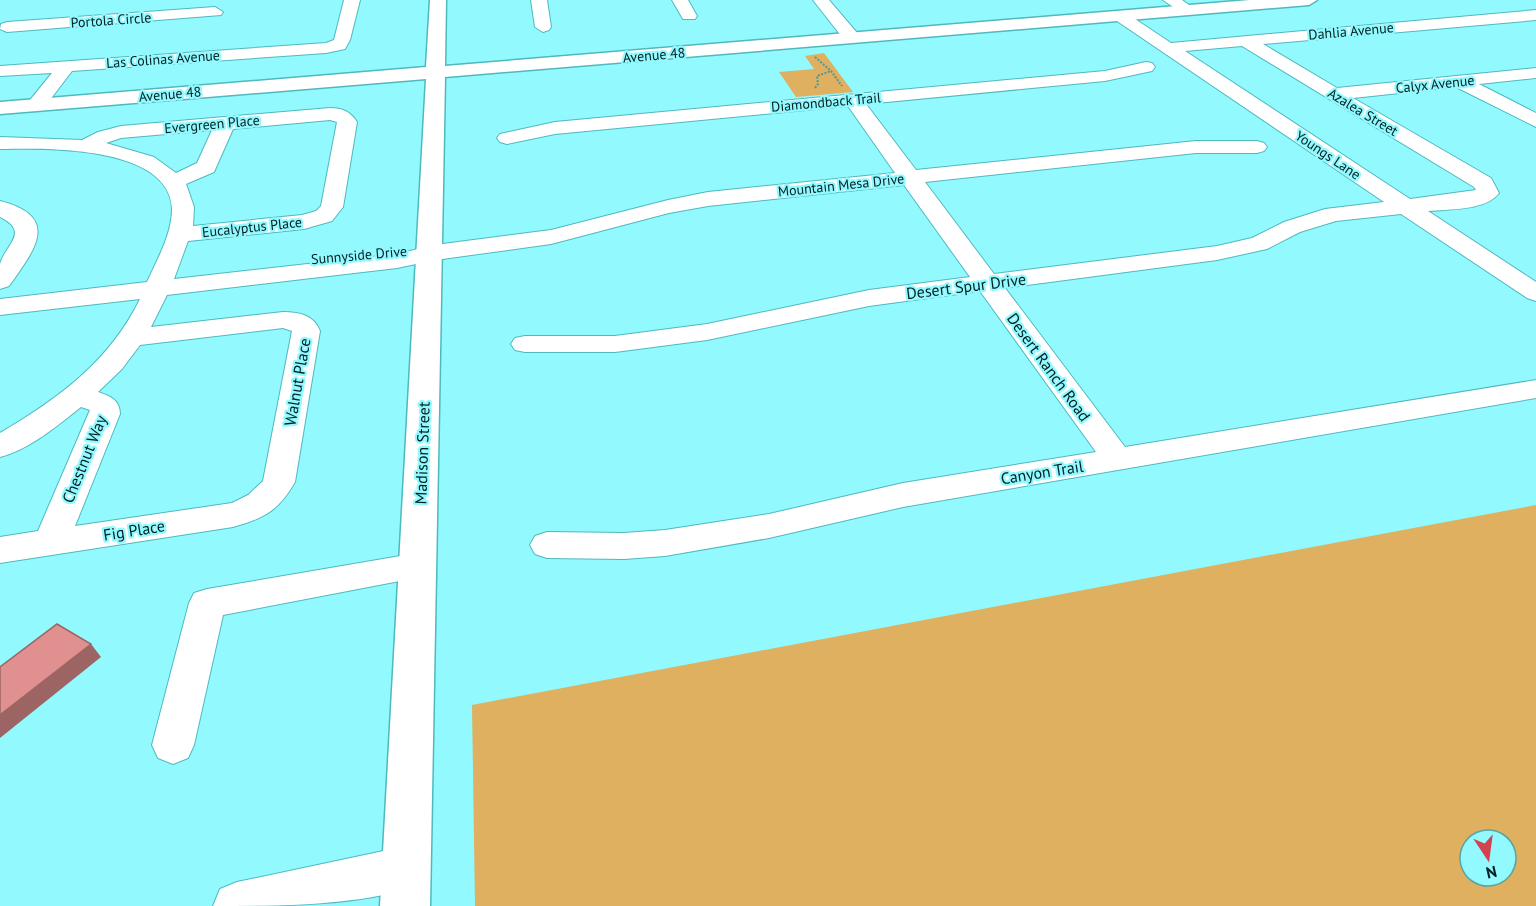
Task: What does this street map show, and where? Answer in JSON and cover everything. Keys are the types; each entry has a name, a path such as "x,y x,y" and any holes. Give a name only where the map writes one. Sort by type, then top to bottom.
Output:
{"main road":[{"name":"Madison Street","path":"406,887 438,0"},
{"name":"Avenue 48","path":"0,108 1309,0"}],"street":[{"name":"Las Colinas Avenue","path":"0,71 84,56 326,48 339,45 342,40 352,0"},
{"path":"539,0 543,27"},
{"path":"680,0 689,15"},
{"path":"1171,0 1188,10"},
{"path":"822,1 841,1"},
{"path":"822,1 852,38"},
{"name":"Portola Circle","path":"7,27 215,12"},
{"name":"Dahlia Avenue","path":"1167,48 1536,15"},
{"name":"Youngs Lane","path":"1120,16 1536,293"},
{"path":"45,104 113,19"},
{"name":"Azalea Street","path":"1245,41 1483,183"},
{"name":"Diamondback Trail","path":"507,138 555,128 848,95 1105,76 1146,67"},
{"name":"Calyx Avenue","path":"1334,94 1536,73"},
{"path":"1459,81 1536,121"},
{"name":"Desert Ranch Road","path":"848,95 1118,460"},
{"name":"Evergreen Place","path":"86,146 105,136 121,132 341,115"},
{"name":"Eucalyptus Place","path":"179,235 304,222 324,216 332,207 347,122 341,115"},
{"path":"173,182 206,167 225,123"},
{"path":"0,143 49,142 115,151 142,161 165,174 178,188 183,204 179,235 159,283 131,338 115,359 74,396 0,447"},
{"name":"Mountain Mesa Drive","path":"430,252 552,236 690,201 1196,147 1257,147"},
{"name":"Desert Spur Drive","path":"525,345 615,344 706,332 868,298 1217,253 1259,244 1292,227 1333,214 1475,199 1488,193 1483,183"},
{"path":"0,208 21,218 26,224 27,231 23,247 0,281"},
{"name":"Sunnyside Drive","path":"0,296 159,283 338,262 397,261 430,252"},
{"name":"Sunnyside Drive","path":"0,308 159,283"},
{"name":"Walnut Place","path":"131,338 283,320 293,320 304,325 306,331 279,482 265,501"},
{"name":"Canyon Trail","path":"547,545 624,546 665,543 778,524 903,495 1536,389"},
{"name":"Chestnut Way","path":"51,542 105,414 105,407 99,402 74,396"},
{"name":"Fig Place","path":"0,550 233,514 251,510 265,501"},
{"path":"173,745 207,603 418,566"},
{"path":"237,906 406,887"}],"path":[{"path":"812,51 819,63 831,71 848,95"},
{"path":"808,90 817,86 817,76 831,71"}],"shaded area":[{"path":"824,53 853,92 796,97 779,72 814,69 805,56"},
{"path":"1536,505 1536,906 475,906 472,705"}],"building":[{"path":"57,624 91,644 0,715 0,667"}]}
